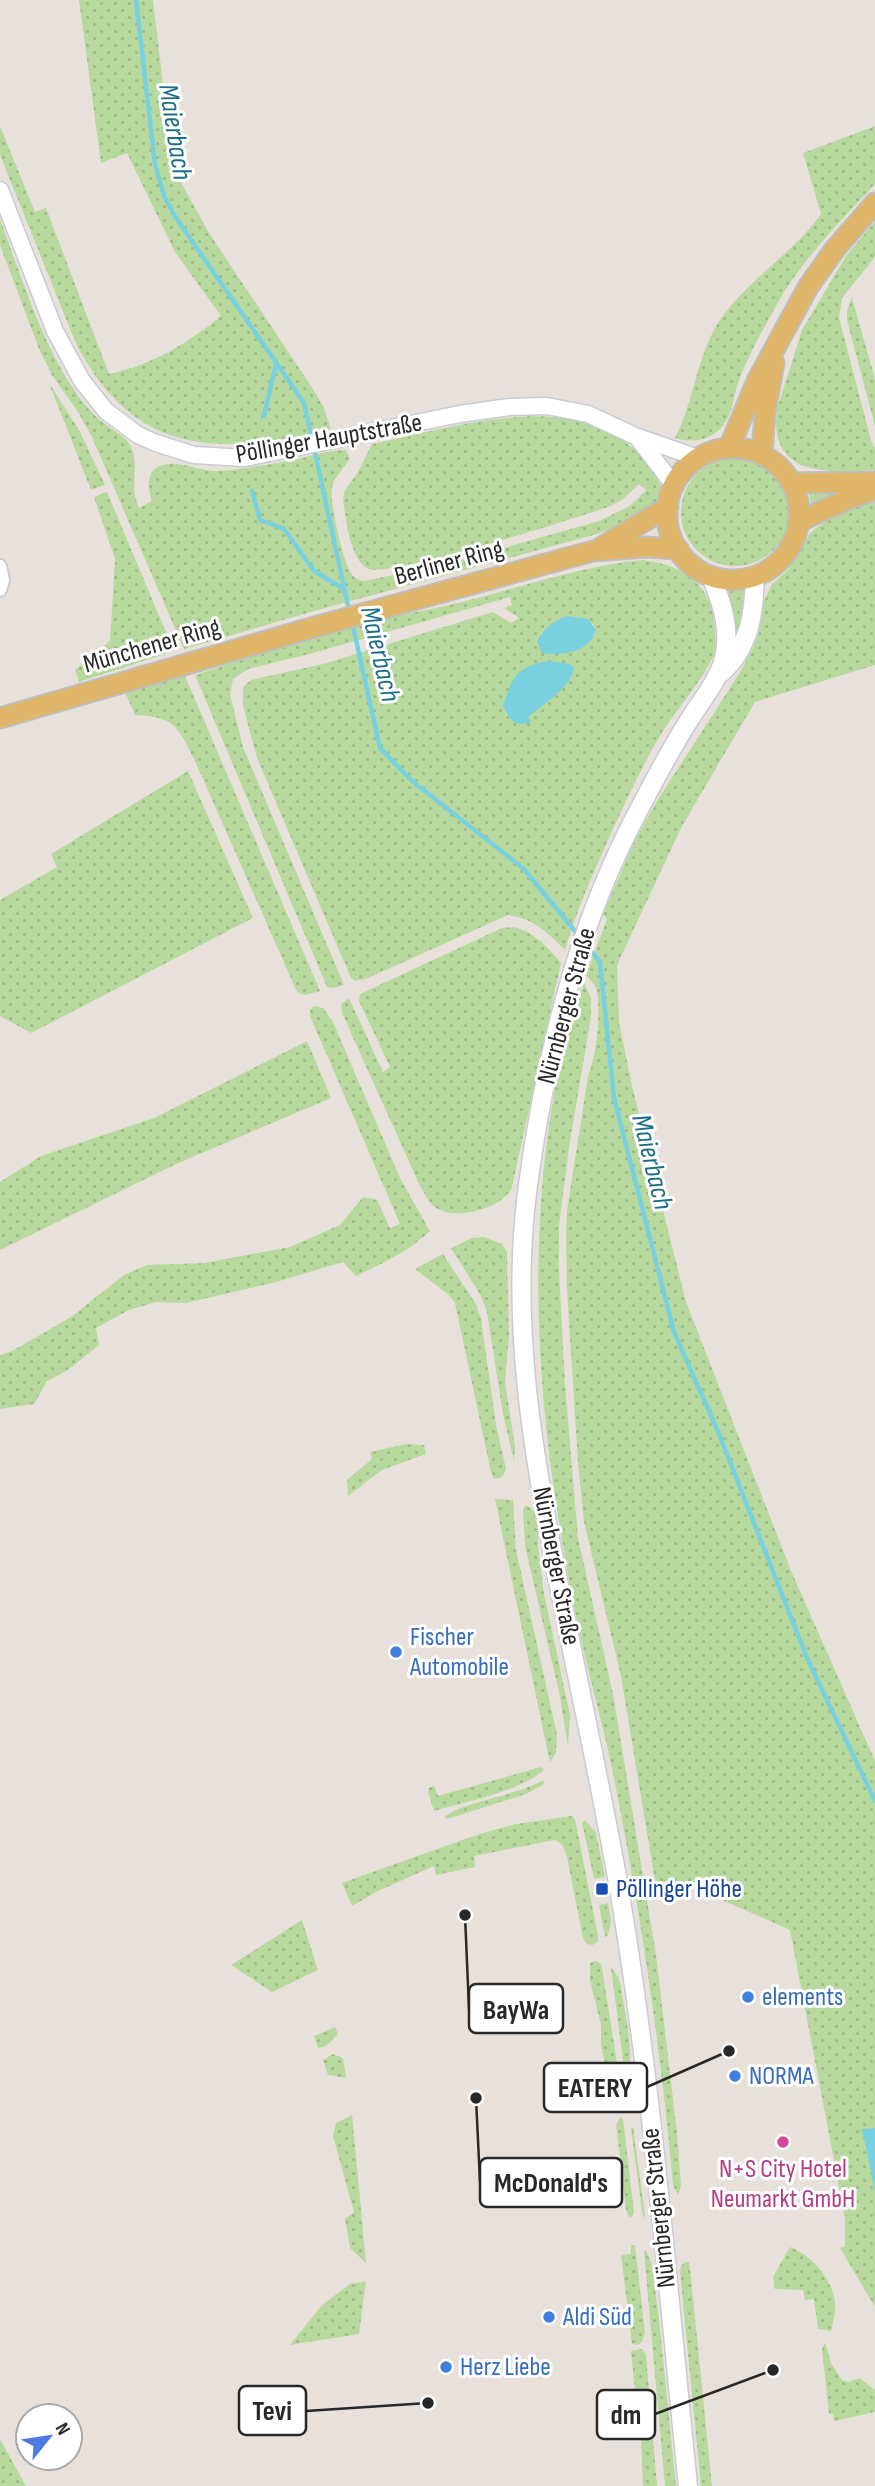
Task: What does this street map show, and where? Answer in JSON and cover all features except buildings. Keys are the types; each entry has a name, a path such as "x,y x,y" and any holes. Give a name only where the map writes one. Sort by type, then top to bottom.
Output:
{"main road":[{"path":"729,448 757,381 821,267 875,203"},
{"path":"762,455 765,412 778,345"},
{"path":"729,448 762,455 779,467 791,483 797,502 798,522 793,541 782,558 755,576 730,580 711,576 693,566 678,549 670,532 668,507 674,485 684,470 698,458 713,451 729,448"},
{"path":"791,483 875,482"},
{"path":"798,522 850,498 875,490"},
{"name":"Berliner Ring","path":"593,551 668,507"},
{"name":"Berliner Ring","path":"318,626 593,551 646,547 678,549"},
{"name":"Nürnberger Straße","path":"711,576 726,625 726,649 716,678"},
{"name":"Nürnberger Straße","path":"688,2486 649,2107 631,1968 602,1800 533,1450 524,1360 522,1283 527,1192 546,1076 571,975 614,860 645,798 669,753 716,678 735,659 745,639 753,609 755,576"},
{"name":"Münchener Ring","path":"0,718 318,626"}],"street":[{"name":"Pöllinger Hauptstraße","path":"0,190 61,345 82,382 106,411 138,435 156,443 194,455 245,458 460,414 547,406 588,414 635,436 698,458"},
{"name":"Pöllinger Hauptstraße","path":"635,436 674,485"},
{"path":"0,566 1,589"}],"green space":[{"path":"79,0 153,0 173,168 209,233 311,386 323,406 331,429 251,443 216,444 182,439 152,427 124,407 98,379 75,341 0,155 0,126 35,212 46,208 109,374 140,365 168,352 221,316 175,252 127,153 101,163"},
{"path":"875,126 875,184 823,241 787,287 747,361 724,424 705,438 693,441 675,438 705,351 718,323 741,294 809,229 821,214 803,153"},
{"path":"0,219 32,306 61,369 88,408 130,445 134,461 134,491 139,508 152,501 149,481 154,470 168,464 218,471 346,450 350,459 333,483 333,504 348,567 355,577 364,581 447,564 599,521 630,506 646,490 639,484 622,500 608,507 446,556 384,569 369,569 357,558 350,539 344,492 372,444 487,420 534,416 575,420 616,436 648,462 660,484 660,495 654,506 642,515 597,534 184,649 92,437 52,375 39,349 0,245"},
{"path":"875,221 875,257 842,298 839,318 875,448 875,470 838,471 805,466 791,459 782,448 777,431 777,409 802,330 846,256"},
{"path":"852,298 875,379 875,426 847,320"},
{"path":"49,383 79,430 105,485 91,490"},
{"path":"735,458 765,467 773,474 780,482 789,512 780,542 773,550 765,557 735,566 705,557 697,550 690,542 681,512 690,482 697,474 705,467"},
{"path":"808,490 839,491 812,508"},
{"path":"107,492 174,651 79,682 75,670 110,641 115,559 94,497"},
{"path":"875,500 875,665 755,702 682,826 617,965 619,1023 686,1302 792,1573 875,1761 875,2307 840,2248 845,2246 845,2218 790,1930 686,1884 682,1897 657,1893 621,1676 584,1522 567,1290 566,1235 567,1211 597,1033 598,997 595,986 586,975 607,919 603,914 634,842 657,801 753,648 759,632 763,603 772,584 789,569 809,534 816,528 852,506"},
{"path":"643,560 658,563 694,580 709,601 716,649 706,670 663,731 642,768 593,875 565,950 533,923 508,915 368,978 355,981 351,978 257,758 243,705 243,687 251,680 323,664 493,612 511,623 519,618 504,608 512,605 510,597 248,669 233,679 230,695 243,747 344,985 327,987 195,675 352,627 620,563","holes":["559,619 593,624 596,630 594,636 540,634","572,676 551,698 527,717 507,716 503,706 507,694"]},
{"path":"746,590 743,616 736,639 734,619 726,591"},
{"path":"185,676 320,991 305,995 297,992 195,761 179,732 168,721 135,715 125,692"},
{"path":"188,771 253,918 31,1033 0,1016 0,900 57,867 51,854"},
{"path":"513,927 534,936 561,963 512,1187 500,1201 490,1206 468,1212 446,1212 433,1205 421,1188 342,1013 341,1004 349,998 383,1072 390,1067 359,1001 360,994 502,928"},
{"path":"584,982 591,999 591,1017 559,1225 565,1385 578,1538 613,1694 656,1955 677,2133 681,2186 678,2195 673,2186 656,2031 632,1876 609,1753 575,1612 545,1414 538,1282 540,1216 546,1150 559,1070"},
{"path":"314,1006 323,1008 332,1020 401,1180 430,1231 404,1251 356,1276 343,1262 276,1282 186,1303 156,1302 129,1310 96,1328 99,1345 68,1370 47,1381 34,1404 0,1409 0,1355 12,1351 71,1317 124,1275 147,1265 204,1263 290,1247 340,1225 363,1197 377,1200 390,1228 400,1224 310,1016 310,1010"},
{"path":"307,1041 331,1098 176,1164 0,1250 0,1182 41,1156 154,1118"},
{"path":"484,1237 502,1244 507,1252 509,1335 505,1382 515,1447 514,1461 503,1414 487,1312 480,1294 451,1248 472,1238"},
{"path":"443,1254 476,1304 481,1319 496,1425 506,1469 502,1476 496,1479 491,1472 455,1303 449,1295 415,1269"},
{"path":"406,1444 424,1445 426,1454 382,1470 348,1496 347,1480 372,1459 370,1452"},
{"path":"495,1499 513,1500 516,1550 557,1735 556,1752 550,1763"},
{"path":"526,1505 534,1511 538,1522 544,1594 570,1715 568,1747 560,1696 525,1546 523,1509"},
{"path":"541,1767 544,1770 533,1778 507,1790 434,1811 428,1792 429,1788 434,1786 438,1796"},
{"path":"543,1780 544,1784 526,1794 447,1819 445,1817 462,1807 520,1790"},
{"path":"571,1816 575,1819 598,1936 598,1941 593,1945 587,1944 583,1938 567,1857 561,1844 554,1840 474,1856 475,1867 436,1875 434,1866 352,1906 342,1883 479,1834 516,1824"},
{"path":"585,1820 596,1833 605,1877 594,1879 582,1823"},
{"path":"608,1903 611,1922 605,1937 599,1905"},
{"path":"302,1920 318,1970 272,1992 231,1965"},
{"path":"596,1961 602,1968 620,2082 619,2091 612,2095 603,2092 599,2087 609,2082 601,2045 601,2025 590,1980 590,1963"},
{"path":"611,1967 621,1986 628,2030 630,2055 627,2073 624,2068"},
{"path":"335,2027 338,2034 326,2046 318,2048 314,2036"},
{"path":"333,2054 343,2058 346,2078 328,2075 323,2060"},
{"path":"352,2115 366,2263 350,2248 345,2219 354,2212 333,2136 336,2123"},
{"path":"620,2118 623,2119 634,2212 631,2218 626,2210 616,2125"},
{"path":"633,2127 645,2215 643,2218 631,2129"},
{"path":"631,2245 635,2245 645,2333 638,2345 632,2344 621,2255 631,2254"},
{"path":"790,2247 813,2262 830,2285 835,2306 831,2331 818,2329 814,2299 805,2300 803,2290 775,2289 773,2277"},
{"path":"646,2250 652,2265 659,2319 676,2486 665,2486 644,2252"},
{"path":"685,2262 689,2262 690,2268 712,2486 701,2486 680,2272"},
{"path":"366,2281 359,2334 290,2345 322,2305 350,2284"},
{"path":"825,2343 831,2363 842,2380 848,2382 860,2378 875,2390 875,2412 834,2421 833,2414 829,2414 822,2349"},
{"path":"642,2349 646,2355 657,2486 643,2486 641,2437 632,2437 628,2433 629,2423 638,2421 631,2351"},
{"path":"0,2439 14,2464 14,2472 18,2472 26,2486 0,2486"}],"water":[{"path":"567,616 588,619 596,630 592,638 574,651 542,653 537,642 542,633"},
{"path":"550,661 570,664 574,668 568,682 528,717 531,722 521,724 513,721 503,706 514,680 524,669"},
{"path":"875,2128 875,2191 862,2129"}],"waterway":[{"name":"Maierbach","path":"136,0 155,164 164,196 176,218 304,403 312,439"},
{"name":"Maierbach","path":"264,416 276,364"},
{"name":"Maierbach","path":"314,448 349,610"},
{"name":"Maierbach","path":"252,491 260,520 284,529 314,571 344,589"},
{"name":"Maierbach","path":"352,622 380,748 412,781 524,869 579,936"},
{"name":"Maierbach","path":"587,946 600,962 614,1098 674,1332 719,1434 807,1658 875,1801"}],"place":[{"name":"Fischer Automobile","path":"396,1652"},
{"name":"Pöllinger Höhe","path":"602,1889"},
{"name":"BayWa","path":"465,1915"},
{"name":"elements","path":"748,1997"},
{"name":"EATERY","path":"729,2051"},
{"name":"NORMA","path":"735,2076"},
{"name":"McDonald's","path":"476,2098"},
{"name":"N+S City Hotel Neumarkt GmbH","path":"783,2142"},
{"name":"Aldi Süd","path":"549,2317"},
{"name":"Herz Liebe","path":"446,2367"},
{"name":"dm","path":"773,2370"},
{"name":"Tevi","path":"428,2403"}]}
